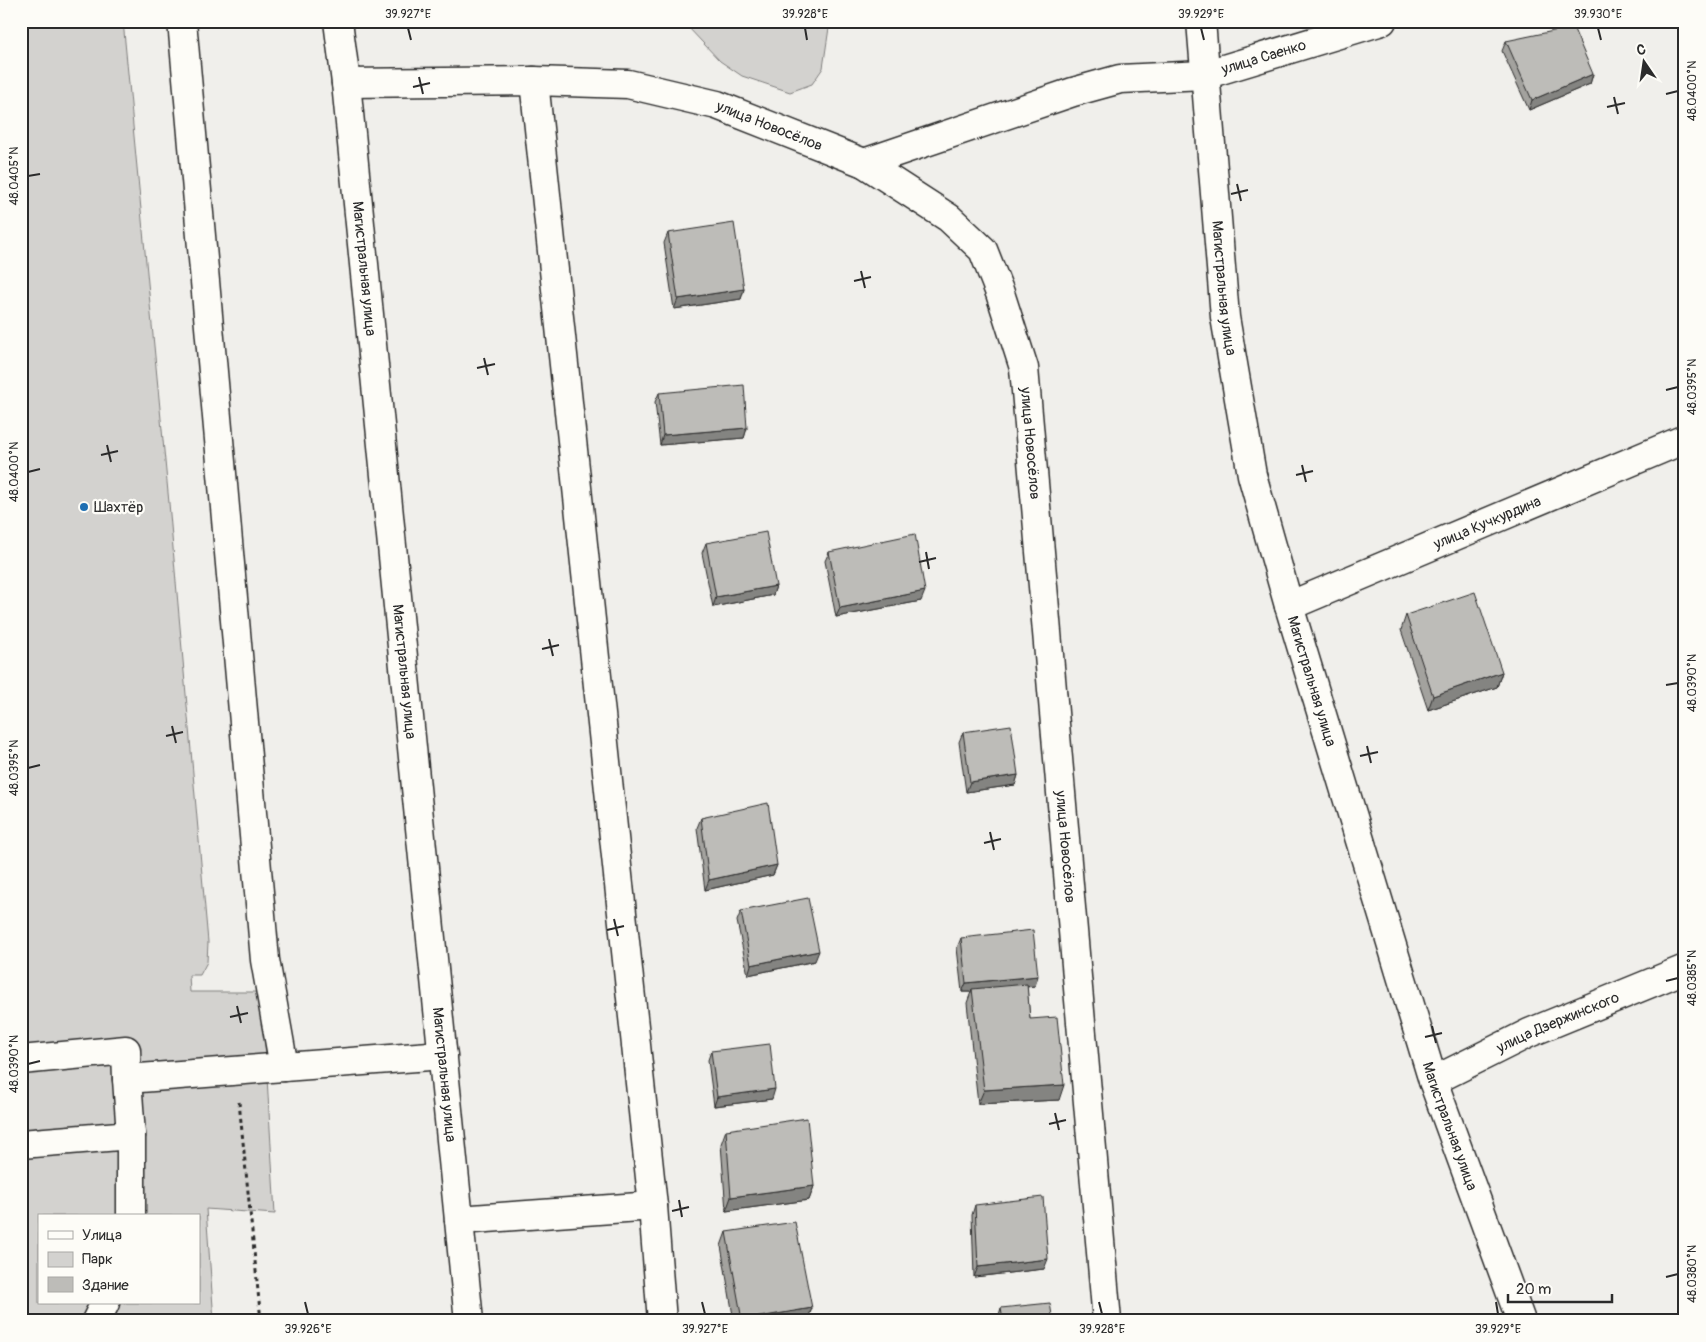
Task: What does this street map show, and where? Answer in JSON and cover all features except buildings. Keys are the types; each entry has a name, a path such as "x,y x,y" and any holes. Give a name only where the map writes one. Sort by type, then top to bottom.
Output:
{"street":[{"path":"182,21 265,960 284,1067"},
{"name":"Магистральная улица","path":"338,21 346,83 469,1321"},
{"name":"Магистральная улица","path":"1201,21 1225,317 1252,475 1289,606 1433,1081 1520,1321"},
{"name":"улица Саенко","path":"864,163 1073,92 1120,79 1204,75 1382,21"},
{"path":"534,81 653,1206 662,1321"},
{"name":"улица Новосёлов","path":"346,83 534,81 628,84 717,105 864,163 948,218 982,250 1000,293 1024,368 1107,1321"},
{"name":"улица Кучкурдина","path":"1289,606 1685,438"},
{"name":"улица Дзержинского","path":"1433,1081 1529,1033 1685,969"},
{"path":"21,1060 126,1050 131,1135 131,1214"},
{"path":"127,1079 443,1055"},
{"path":"21,1144 131,1135"},
{"path":"459,1220 653,1206"},
{"path":"96,1321 104,1304"}],"path":[{"path":"236,1071 261,1321"}],"green space":[{"name":"Шахтёр","path":"21,21 123,21 169,503 208,942 207,962 200,975 189,975 190,992 262,992 275,1214 206,1209 214,1321 21,1321"},
{"path":"686,21 830,21 823,68 812,84 790,92 742,76 720,61 687,26"}],"place":[{"name":"Шахтёр","path":"84,507"}]}
